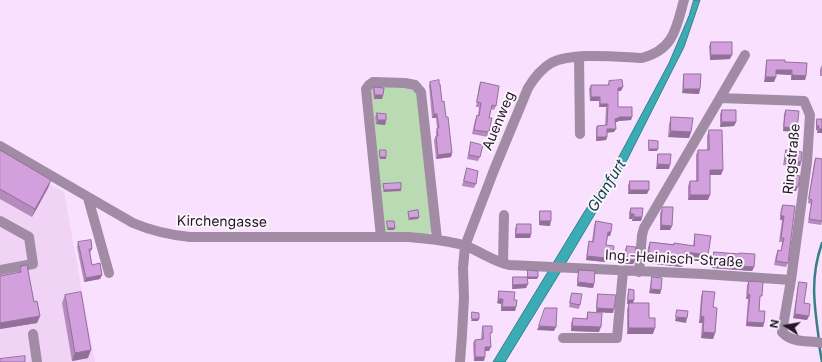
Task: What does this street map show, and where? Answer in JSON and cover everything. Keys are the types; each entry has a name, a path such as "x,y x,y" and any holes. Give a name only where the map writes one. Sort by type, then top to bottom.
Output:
{"street":[{"name":"Auenweg","path":"460,362 464,298 463,268 465,246 494,170 528,88 535,76 552,62 563,58 579,56 642,58 659,51 670,41 684,0"},
{"path":"640,272 642,235 644,228 745,55"},
{"path":"579,56 580,134"},
{"path":"381,236 366,89 373,82 405,83 415,85 421,92 437,239"},
{"name":"Ringstraße","path":"720,98 804,101 810,115 807,162 791,280"},
{"name":"Kirchengasse","path":"0,146 133,223 148,229 172,235 190,237 381,236 437,239 465,246"},
{"path":"88,198 109,273"},
{"path":"503,264 504,215"},
{"path":"0,221 29,237 33,264 0,270"},
{"name":"Ing.-Heinisch-Straße","path":"465,246 503,264 791,280"},
{"path":"563,338 616,338 622,271"},
{"path":"791,280 782,332 788,338 797,341 818,342"},
{"path":"33,334 37,362"}],"shaded area":[{"path":"372,86 412,87 418,92 432,232 428,234 385,233 369,89"},
{"path":"0,156 64,192 95,362 0,362"}],"water":[{"name":"Glanfurt","path":"694,0 700,0 684,47 627,160 505,362 493,362 614,166 669,63 689,16"}],"building":[{"path":"711,42 732,42 732,55 711,55"},
{"path":"767,60 785,60 785,62 807,63 806,76 792,75 792,70 776,70 776,77 766,77"},
{"path":"684,74 701,74 700,89 684,89"},
{"path":"439,80 442,102 444,101 446,117 448,117 452,153 438,155 436,136 438,136 437,128 439,128 437,114 434,114 430,82"},
{"path":"622,80 623,87 618,88 618,107 632,107 632,117 619,117 615,119 616,129 607,129 607,137 597,137 597,126 607,125 608,104 600,104 600,97 591,97 591,85 609,85 609,81"},
{"path":"481,82 499,86 496,106 492,105 489,118 492,118 489,132 474,130 477,115 479,116 481,103 477,102"},
{"path":"374,87 384,88 383,95 375,95"},
{"path":"722,110 736,110 736,122 722,122"},
{"path":"786,110 799,111 797,128 784,127"},
{"path":"377,113 386,114 386,120 378,120"},
{"path":"671,117 693,118 691,132 671,131"},
{"path":"817,119 822,119 822,129 819,129 819,126 817,126"},
{"path":"709,130 722,130 723,170 710,170 710,195 690,195 690,181 698,181 698,150 709,150"},
{"path":"649,140 658,141 658,149 649,149"},
{"path":"471,142 483,145 480,157 469,155"},
{"path":"0,150 51,180 35,209 0,189"},
{"path":"380,150 386,150 386,157 380,157"},
{"path":"786,150 802,152 801,162 785,161"},
{"path":"658,154 671,154 670,165 658,164"},
{"path":"816,158 822,159 822,221 809,219 812,200 809,199"},
{"path":"467,168 478,171 476,184 464,181"},
{"path":"793,175 800,176 798,187 791,186"},
{"path":"630,181 649,181 649,190 630,190"},
{"path":"401,183 401,189 384,190 383,184"},
{"path":"783,205 795,206 788,263 776,261 778,250 781,251 784,238 781,238 784,216 781,216"},
{"path":"663,207 673,207 672,226 661,225"},
{"path":"631,208 643,208 642,217 634,217 634,214 631,214"},
{"path":"418,210 419,217 409,218 408,212"},
{"path":"540,211 551,211 551,221 540,221"},
{"path":"387,221 394,221 395,228 388,228"},
{"path":"596,221 612,224 611,232 608,232 606,245 614,246 613,256 606,255 606,258 587,256 589,241 593,242"},
{"path":"517,224 531,224 531,234 516,234"},
{"path":"695,234 711,236 708,255 685,252 684,261 648,258 650,242 694,246"},
{"path":"91,240 92,249 89,249 92,265 100,263 102,275 86,278 78,242"},
{"path":"627,246 636,247 635,260 625,260"},
{"path":"714,252 755,254 754,267 713,264"},
{"path":"27,265 34,302 37,301 40,316 0,323 0,276 21,272 20,267"},
{"path":"528,270 538,271 538,277 528,277"},
{"path":"579,270 595,271 594,284 578,282"},
{"path":"513,277 527,277 528,284 513,285"},
{"path":"652,277 662,278 661,290 651,289"},
{"path":"749,281 763,282 759,311 765,311 764,323 747,322 750,295 748,294"},
{"path":"799,282 807,283 804,303 810,304 809,316 795,314"},
{"path":"629,289 634,290 634,300 628,300"},
{"path":"499,291 515,292 514,300 517,300 516,307 502,307 503,299 499,299"},
{"path":"703,291 715,292 713,307 717,308 715,333 703,332 704,317 701,316"},
{"path":"81,292 91,350 75,353 65,295"},
{"path":"572,293 582,294 580,305 570,303"},
{"path":"598,294 616,295 614,309 597,308"},
{"path":"629,303 649,303 649,318 655,318 655,328 629,328"},
{"path":"545,308 557,308 556,327 539,326"},
{"path":"677,310 688,311 687,318 676,317"},
{"path":"472,312 479,313 479,319 472,319"},
{"path":"588,312 602,313 601,327 572,326 573,318 587,319"},
{"path":"483,326 492,326 492,333 490,333 491,347 485,347 485,357 475,357 475,340 483,339"},
{"path":"25,356 25,362 0,362 0,359"}],"waterway":[{"path":"819,340 814,279 818,255 822,243"},
{"path":"819,344 822,362"}]}
